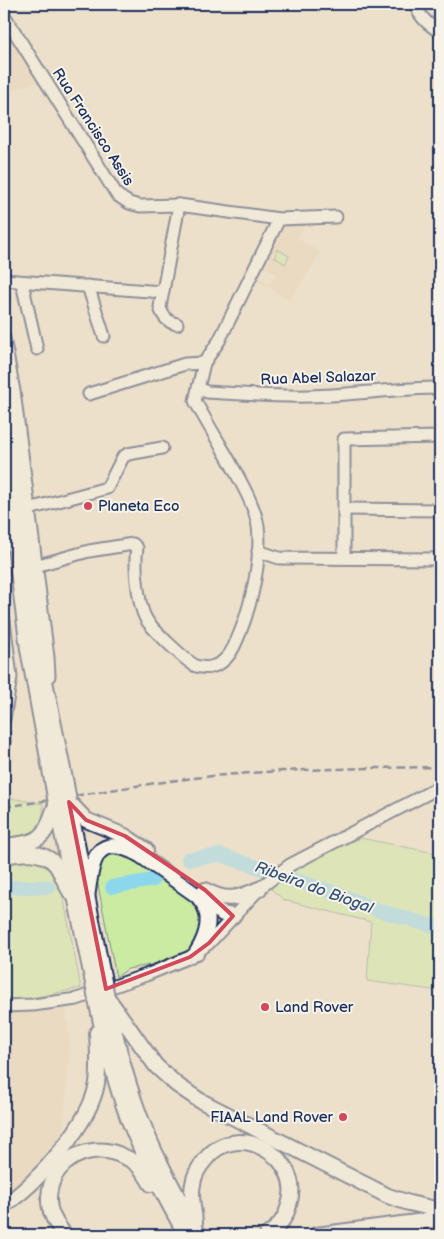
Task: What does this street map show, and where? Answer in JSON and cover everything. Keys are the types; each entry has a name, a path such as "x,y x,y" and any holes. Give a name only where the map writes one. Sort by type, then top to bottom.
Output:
{"main road":[{"path":"4,386 40,657 51,713 60,785 98,977 100,1000 117,1086 128,1118 173,1213"},
{"path":"4,459 28,648 60,785"},
{"path":"4,846 22,844 39,838 63,803"},
{"path":"63,803 86,820 125,836 200,892 235,898 245,896 264,885"},
{"path":"82,900 94,858 108,847 117,846 140,856 229,908 233,916"},
{"path":"4,856 34,854 50,860 56,864 63,881 82,900"},
{"path":"197,952 205,939 208,927 207,914 200,892"},
{"path":"4,1205 16,1198 31,1185 80,1125 90,1104 97,1083 100,1000"},
{"path":"100,1000 156,1066 177,1085 199,1100 388,1196 440,1210"},
{"path":"100,1000 116,1037 133,1098 159,1160 194,1234"},
{"path":"194,1234 193,1182 199,1168 208,1155 218,1148 231,1143 245,1142 257,1144 280,1160 287,1172 291,1185 291,1199 287,1212 280,1224 267,1235"},
{"path":"65,1235 57,1225 51,1211 49,1197 53,1180 60,1167 70,1159 81,1153 94,1150 109,1150 136,1163 173,1213 194,1234"},
{"path":"316,1235 440,1219"},
{"path":"433,1235 440,1234"}],"street":[{"path":"415,4 420,16 440,32"},
{"name":"Rua Francisco Assis","path":"4,15 117,195 129,203 140,206 179,205 280,219 336,217"},
{"path":"177,324 167,320 162,315 160,307 179,205"},
{"path":"36,566 89,551 133,544 138,548 136,571 146,620 194,665 212,667 221,663 229,656 253,596 258,551 258,527 252,507 239,479 195,401 204,363 220,341 280,219"},
{"path":"4,280 162,292"},
{"path":"4,287 8,284 22,282"},
{"path":"22,282 37,349"},
{"path":"88,286 104,336"},
{"path":"4,338 14,391 48,657 51,713"},
{"path":"90,394 185,364 204,363"},
{"name":"Rua Abel Salazar","path":"198,388 207,392 275,397 312,396 407,388 440,388"},
{"path":"344,557 344,439 440,437"},
{"path":"29,509 107,488 123,456 162,448"},
{"path":"4,472 7,488"},
{"path":"344,509 440,510"},
{"path":"258,551 278,558 440,559"},
{"path":"4,621 6,657 11,677 6,681 4,719"},
{"path":"4,736 4,744"},
{"path":"4,1006 33,1005 77,999 146,976 190,957 208,942 264,885 290,865 440,786"}],"highlighted area":[{"path":"69,802 86,820 125,836 205,890 233,916 209,943 190,957 106,989"}],"shaded area":[{"path":"4,24 38,81 4,94"},
{"path":"289,225 305,225 297,238 321,253 289,301 257,280 259,277 269,284 276,274 265,267 281,232 284,227"},
{"path":"66,1007 70,1047 63,1133 16,1188 4,1196 4,1011"}],"green space":[{"path":"277,249 289,256 285,264 275,258"},
{"path":"4,797 43,804 43,813 38,827 33,832 20,839 4,843"},
{"path":"360,838 440,854 440,991 367,981 371,922 284,900 268,886 300,865"},
{"path":"116,852 126,855 194,899 202,909 204,925 198,942 187,952 156,964 128,969 116,977 96,875 104,857"},
{"path":"30,859 48,865 60,880 81,988 26,999 4,999 4,863"}],"waterway":[{"name":"Ribeira do Biogal","path":"188,859 221,855 344,896 380,911 440,928"},
{"name":"Ribeira do Biogal","path":"112,887 153,880"},
{"name":"Ribeira do Biogal","path":"4,887 49,887"}],"railway":[{"path":"4,807 135,786 213,776 298,770 440,767"}],"place":[{"name":"Planeta Eco","path":"88,506"},
{"name":"Land Rover","path":"265,1007"},
{"name":"FIAAL Land Rover","path":"343,1117"}]}
